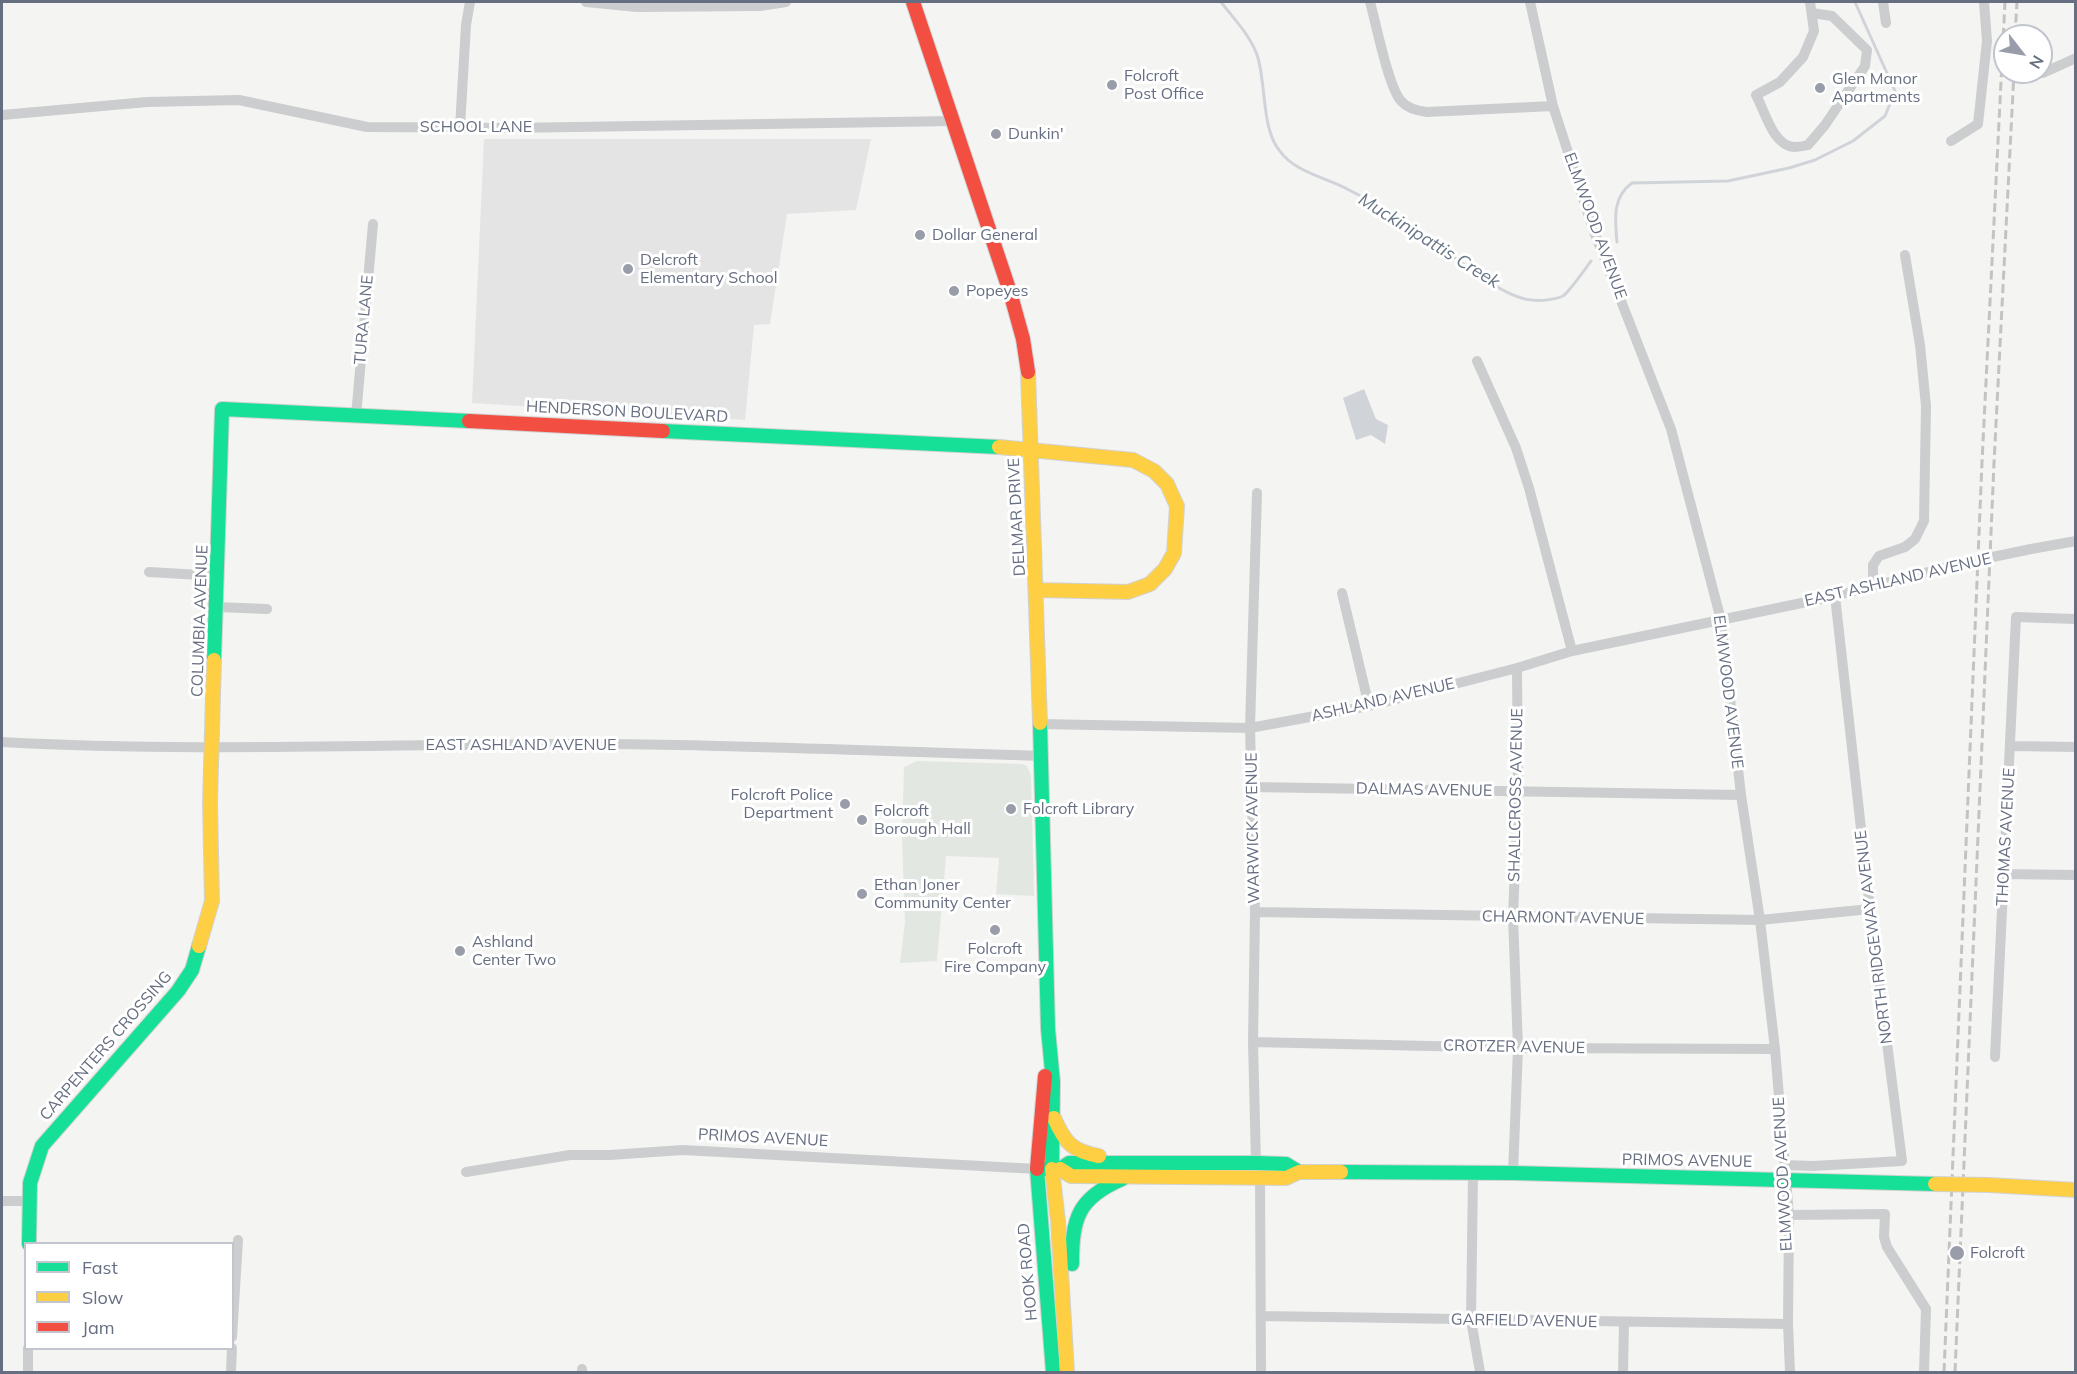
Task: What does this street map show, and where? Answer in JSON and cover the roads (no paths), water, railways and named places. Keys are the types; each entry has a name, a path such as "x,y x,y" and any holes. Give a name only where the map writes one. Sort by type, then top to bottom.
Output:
{"street":[{"path":"460,127 466,25 470,2"},
{"path":"586,2 637,7 697,4 760,6 786,2"},
{"name":"DELMAR DRIVE","path":"913,2 1010,292 1023,339 1028,376 1037,590 1048,1050 1037,1169"},
{"path":"1370,2 1390,78 1401,101 1414,111 1553,106"},
{"name":"ELMWOOD AVENUE","path":"1530,2 1553,106 1593,229 1671,429 1721,620 1741,795 1760,920 1775,1049 1789,1215 1790,1372"},
{"path":"1883,2 1886,23"},
{"path":"1951,141 1978,124 1987,41 1984,2"},
{"path":"1811,7 1832,16 1867,50 1865,66 1825,125 1808,145 1793,147 1783,144 1771,130 1767,114 1756,95 1780,82 1803,57 1814,31 1811,7"},
{"path":"2053,68 2076,58"},
{"name":"SCHOOL LANE","path":"2,115 147,102 239,100 367,127 954,121"},
{"name":"TURA LANE","path":"356,416 373,224"},
{"path":"1873,585 1873,565 1879,556 1905,547 1915,539 1924,521 1926,406 1920,345 1905,255"},
{"path":"1478,360 1523,468 1572,651"},
{"name":"HENDERSON BOULEVARD","path":"222,409 1030,448 1133,460 1154,471 1167,484 1177,506 1174,553 1164,569 1150,584 1128,592 1037,590"},
{"name":"COLUMBIA AVENUE","path":"210,834 222,409"},
{"name":"WARWICK AVENUE","path":"1256,1163 1253,1042 1255,912 1250,728 1257,493"},
{"name":"EAST ASHLAND AVENUE","path":"1721,620 1834,596 1959,564 2076,542"},
{"path":"148,572 218,576"},
{"path":"1342,593 1369,706"},
{"name":"NORTH RIDGEWAY AVENUE","path":"1784,1166 1902,1161 1834,596"},
{"path":"216,607 267,609"},
{"name":"THOMAS AVENUE","path":"1995,1057 2016,617 2076,619"},
{"name":"ASHLAND AVENUE","path":"1039,724 1250,728 1369,706 1517,668 1572,651 1721,620"},
{"name":"SHALLCROSS AVENUE","path":"1513,1173 1518,1048 1513,917 1518,792 1517,668"},
{"name":"EAST ASHLAND AVENUE","path":"2,742 49,745 213,747 608,744 1040,756"},
{"path":"2010,746 2076,747"},
{"name":"DALMAS AVENUE","path":"1251,787 1741,795"},
{"name":"CARPENTERS CROSSING","path":"29,1242 30,1183 42,1146 178,992 192,970 212,901 210,834"},
{"path":"2004,874 2076,875"},
{"name":"CHARMONT AVENUE","path":"1255,912 1760,920 1870,909"},
{"name":"CROTZER AVENUE","path":"1253,1042 1518,1048 1775,1049"},
{"name":"DELMAR DRIVE","path":"1048,1050 1053,1082 1056,1169"},
{"path":"1054,1118 1063,1137 1076,1151 1131,1169"},
{"name":"PRIMOS AVENUE","path":"466,1172 570,1155 683,1150 1037,1169 1056,1169 1069,1163 1286,1178 1299,1172 1513,1173 1989,1185 2076,1190"},
{"name":"PRIMOS AVENUE","path":"1131,1169 1256,1163 1286,1164 1299,1172"},
{"name":"HOOK ROAD","path":"1037,1169 1053,1372"},
{"name":"HOOK ROAD","path":"1056,1169 1067,1372"},
{"path":"1064,1328 1072,1285 1072,1236 1075,1218 1090,1196 1131,1169"},
{"path":"1473,1174 1471,1320 1480,1372"},
{"path":"1260,1177 1261,1372"},
{"path":"2,1201 29,1201"},
{"path":"1789,1215 1885,1214 1884,1237 1887,1247 1926,1309 1924,1372"},
{"path":"234,1305 238,1240"},
{"name":"GARFIELD AVENUE","path":"1261,1316 1788,1324"},
{"path":"1623,1372 1624,1322"},
{"path":"28,1350 28,1372"},
{"path":"231,1372 232,1350"}],"waterway":[{"name":"Muckinipattis Creek","path":"1221,2 1252,43 1261,69 1270,131 1279,150 1293,164 1378,205 1423,234 1475,273 1518,297 1539,300 1563,296 1591,261"},
{"name":"Muckinipattis Creek","path":"1617,242 1618,202 1632,183 1728,181 1789,168 1815,160 1853,141 1885,116 1895,91 1855,2"}],"railway":[{"path":"1944,1372 1982,462 2005,2"},
{"path":"2016,24 2017,2"},
{"path":"1955,1372 1994,463 2013,84"}],"place":[{"name":"Folcroft Post Office","path":"1112,85"},
{"name":"Glen Manor Apartments","path":"1820,88"},
{"name":"Dunkin'","path":"996,134"},
{"name":"Dollar General","path":"920,235"},
{"name":"Delcroft Elementary School","path":"628,269"},
{"name":"Popeyes","path":"954,291"},
{"name":"Folcroft Police Department","path":"845,804"},
{"name":"Folcroft Library","path":"1011,809"},
{"name":"Folcroft Borough Hall","path":"862,820"},
{"name":"Ethan Joner Community Center","path":"862,894"},
{"name":"Folcroft Fire Company","path":"995,930"},
{"name":"Ashland Center Two","path":"460,951"},
{"name":"Folcroft","path":"1957,1253"}]}
